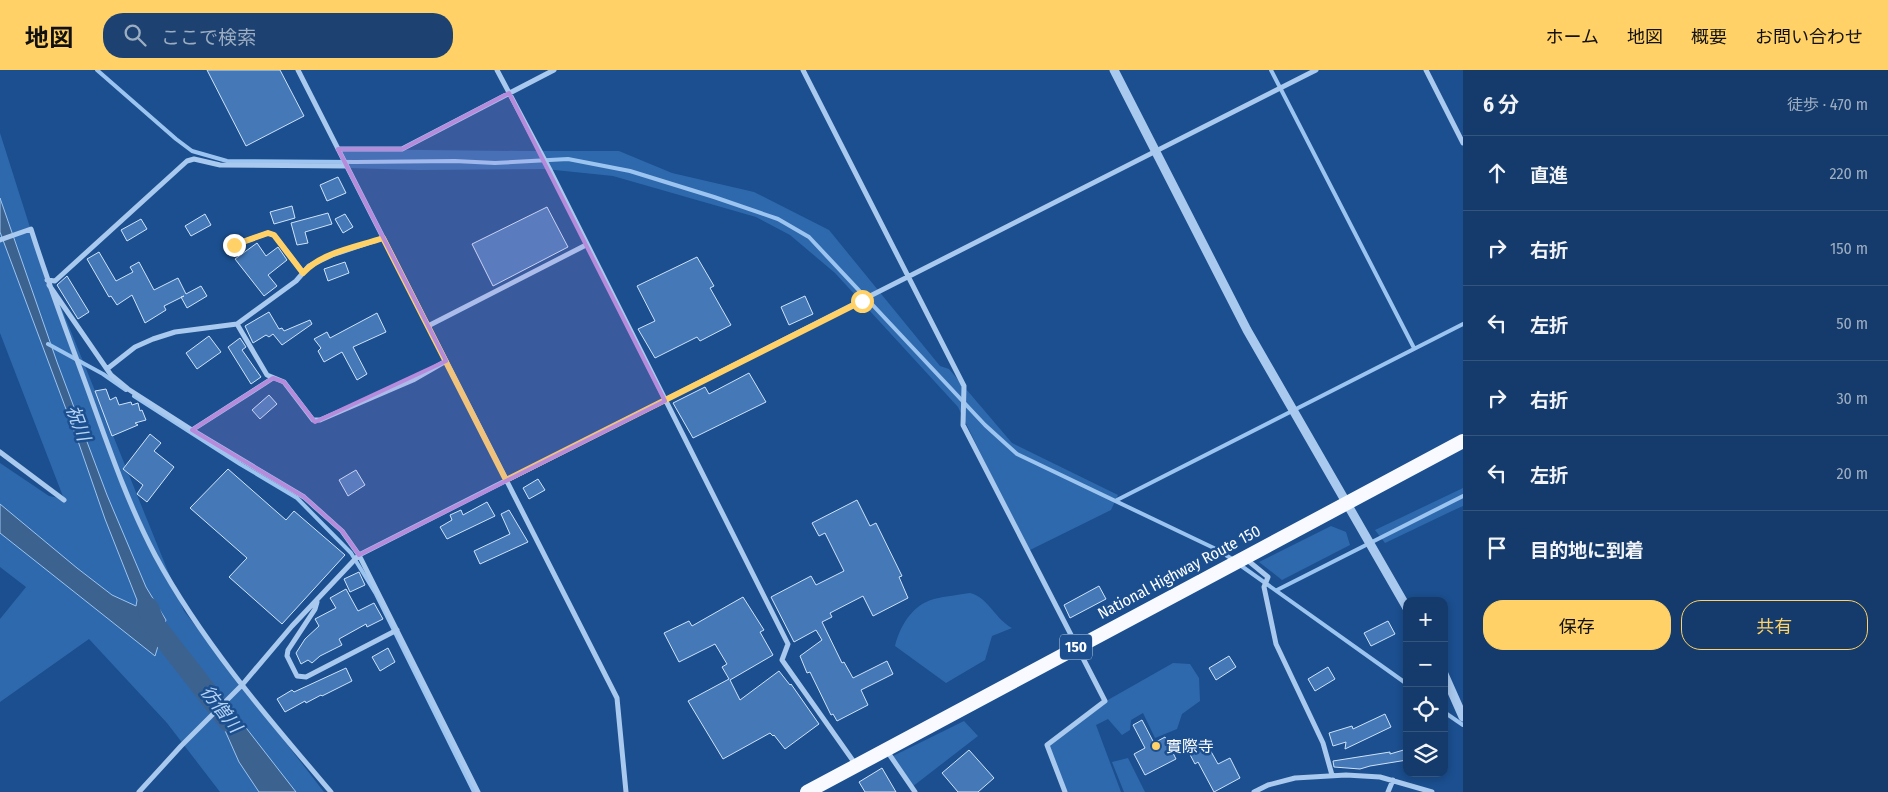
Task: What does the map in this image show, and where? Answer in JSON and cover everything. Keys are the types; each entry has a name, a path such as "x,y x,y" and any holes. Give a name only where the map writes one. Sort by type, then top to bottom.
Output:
{"highway":[{"name":"National Highway Route 150","path":"807,792 1463,441"}],"street":[{"path":"298,70 617,698 626,792"},
{"path":"497,70 550,170 788,644 782,660 856,765"},
{"path":"338,149 402,149 554,70"},
{"path":"803,70 964,386 963,425 1105,701 1047,745 1065,792"},
{"path":"1114,70 1247,330 1403,601"},
{"path":"139,792 181,746 242,685 356,558 506,480 1316,70"},
{"path":"1426,70 1463,142"},
{"path":"48,282 55,281 187,161 194,159 220,165 346,166"},
{"path":"0,240 31,230 114,464 133,512 156,556 182,601 242,685 330,792"},
{"path":"234,245 268,233 274,235 303,273"},
{"path":"107,370 135,347 153,339 174,332 237,324 296,281 309,266 332,255 383,238"},
{"path":"428,326 586,245"},
{"path":"48,282 111,375 128,389 192,430 304,497 342,531 397,630 478,792"},
{"path":"237,324 267,375 284,382 313,420 320,420 414,380 446,361"},
{"path":"192,430 273,378"},
{"path":"0,452 64,500"},
{"path":"1244,557 1268,577 1264,587 1276,644 1324,743 1332,775"},
{"path":"318,599 315,609 288,650 287,656 297,676 306,677 397,630"},
{"path":"1448,683 1463,716"},
{"path":"886,749 916,792"},
{"path":"1254,792 1268,785 1295,778 1332,775 1380,777 1432,792"},
{"path":"1388,792 1393,780"}],"highlighted area":[{"path":"509,93 665,401 359,555 342,531 304,497 192,430 273,378 284,382 315,422 446,361 338,149 402,149"}],"shaded area":[{"path":"0,133 34,240 184,611 324,792 220,792 167,723 89,639 0,702 0,619 26,587 0,567 0,463 49,496 64,499 0,333"},
{"path":"338,149 619,151 672,173 754,192 829,230 940,366 949,369 1012,443 1118,495 1111,510 1028,551 958,407 835,273 790,235 756,217 613,176 545,169 419,170 348,168"},
{"path":"1463,488 1463,506 1385,543 1375,530"},
{"path":"1331,526 1346,532 1350,545 1282,580 1259,562"},
{"path":"970,593 982,599 1012,628 992,636 985,660 946,683 895,646 900,631 908,617 919,606 934,599"},
{"path":"1173,663 1190,664 1199,678 1200,701 1182,714 1177,729 1155,738 1143,713 1131,720 1130,730 1122,735 1108,719 1096,725 1121,792 1066,792 1047,745 1099,705"},
{"path":"964,721 978,736 912,787 891,757"},
{"path":"1128,758 1145,792 1124,792 1112,762"}],"water":[{"name":"祝川","path":"0,198 57,362 107,495 146,587 166,620 155,656 0,533 0,504 112,595 136,606 137,600 105,519 0,232"},
{"path":"194,661 296,792 259,792 239,762"}],"building":[{"path":"207,70 280,70 304,116 246,146"},
{"path":"338,177 346,193 327,201 320,185"},
{"path":"292,206 295,218 274,224 270,212"},
{"path":"547,207 568,247 493,286 472,244"},
{"path":"328,213 332,224 305,232 308,243 297,245 291,223"},
{"path":"205,214 211,225 191,236 185,226"},
{"path":"345,214 353,227 343,233 335,219"},
{"path":"141,219 147,229 127,241 121,230"},
{"path":"257,243 266,256 278,247 287,260 268,275 277,286 264,296 235,259"},
{"path":"99,252 116,281 133,272 130,267 139,262 154,290 178,278 186,294 201,286 207,296 187,308 181,297 164,306 166,310 145,323 132,295 117,305 111,296 109,297 87,259"},
{"path":"697,257 714,286 710,288 731,325 700,341 697,337 655,358 638,329 655,321 637,286"},
{"path":"345,262 349,273 328,281 324,269"},
{"path":"67,276 89,312 78,319 57,285"},
{"path":"805,296 813,314 789,325 781,307"},
{"path":"269,312 279,329 282,328 284,331 310,320 312,324 282,345 273,334 269,337 266,335 253,343 245,326"},
{"path":"377,313 386,332 353,347 367,374 357,380 342,352 324,362 318,351 321,348 314,339 327,332 330,338"},
{"path":"209,336 221,352 197,369 186,353"},
{"path":"240,338 246,347 242,350 261,377 251,384 228,347"},
{"path":"749,373 766,402 693,438 673,403 705,387 709,394"},
{"path":"106,389 110,400 116,397 119,405 131,402 132,405 138,403 140,411 142,410 146,420 135,423 138,425 112,436 95,391"},
{"path":"269,395 277,404 260,419 252,410"},
{"path":"150,434 161,443 154,451 174,467 147,502 137,494 143,485 123,469"},
{"path":"228,469 286,520 294,511 345,555 282,624 229,577 247,558 190,508"},
{"path":"356,470 365,485 348,496 339,480"},
{"path":"538,479 545,490 529,499 523,488"},
{"path":"857,500 870,526 876,523 902,576 899,577 908,598 873,616 863,596 830,613 832,617 822,622 842,663 844,662 853,678 887,661 893,674 861,690 868,705 837,721 833,714 831,715 810,672 807,673 800,656 822,640 816,630 794,642 771,597 811,576 816,585 844,571 825,533 819,536 812,523"},
{"path":"487,502 495,516 447,539 440,527 452,520 450,515 461,510 463,515"},
{"path":"509,510 528,542 480,564 474,551 510,534 501,514"},
{"path":"359,572 365,585 350,592 344,579"},
{"path":"1099,586 1106,599 1070,618 1064,605"},
{"path":"346,589 358,611 374,603 383,619 367,627 366,624 339,639 342,645 320,656 312,663 308,660 301,664 296,653 305,639 319,626 315,619 336,608 330,598"},
{"path":"743,597 764,630 760,632 773,655 730,680 740,700 779,671 791,684 819,724 785,749 774,735 770,733 723,759 688,701 729,679 722,667 727,664 715,644 679,662 664,633 689,621 692,626"},
{"path":"1388,621 1395,634 1371,646 1364,633"},
{"path":"388,648 395,662 380,671 372,657"},
{"path":"1229,656 1236,667 1216,680 1209,668"},
{"path":"1328,667 1335,679 1315,691 1308,679"},
{"path":"346,668 352,681 322,696 306,703 305,701 285,712 277,699 292,690 294,692"},
{"path":"1385,714 1391,727 1345,749 1346,742 1333,746 1329,733 1352,726 1353,729"},
{"name":"實際寺","path":"1142,720 1154,743 1165,737 1176,759 1145,775 1134,754 1145,748 1133,725"},
{"path":"1204,739 1218,764 1230,758 1240,778 1214,792 1198,762 1195,764 1187,749"},
{"path":"969,750 994,778 978,792 958,792 942,773"},
{"path":"1403,750 1403,761 1360,769 1334,767 1333,761 1390,752 1390,754"},
{"path":"882,768 896,792 865,792 859,782"}],"waterway":[{"path":"97,70 192,151 227,161 455,161 495,163 568,159 630,171 778,219 809,237 985,425 1017,454 1218,550 1232,559"},
{"path":"1271,70 1414,348"},
{"path":"1117,500 1463,324"},
{"path":"48,344 103,374 126,390"},
{"path":"134,396 297,498 351,553 376,594 474,792"},
{"path":"1277,590 1463,496"},
{"path":"1240,565 1403,681"},
{"name":"彷僧川","path":"148,608 155,626 229,721"},
{"path":"1448,715 1463,725"}],"place":[{"name":"實際寺","path":"1156,746"}],"route":[{"path":"234,245 268,233 274,235 303,273 309,266 332,255 383,238 506,480 862,301"}]}
